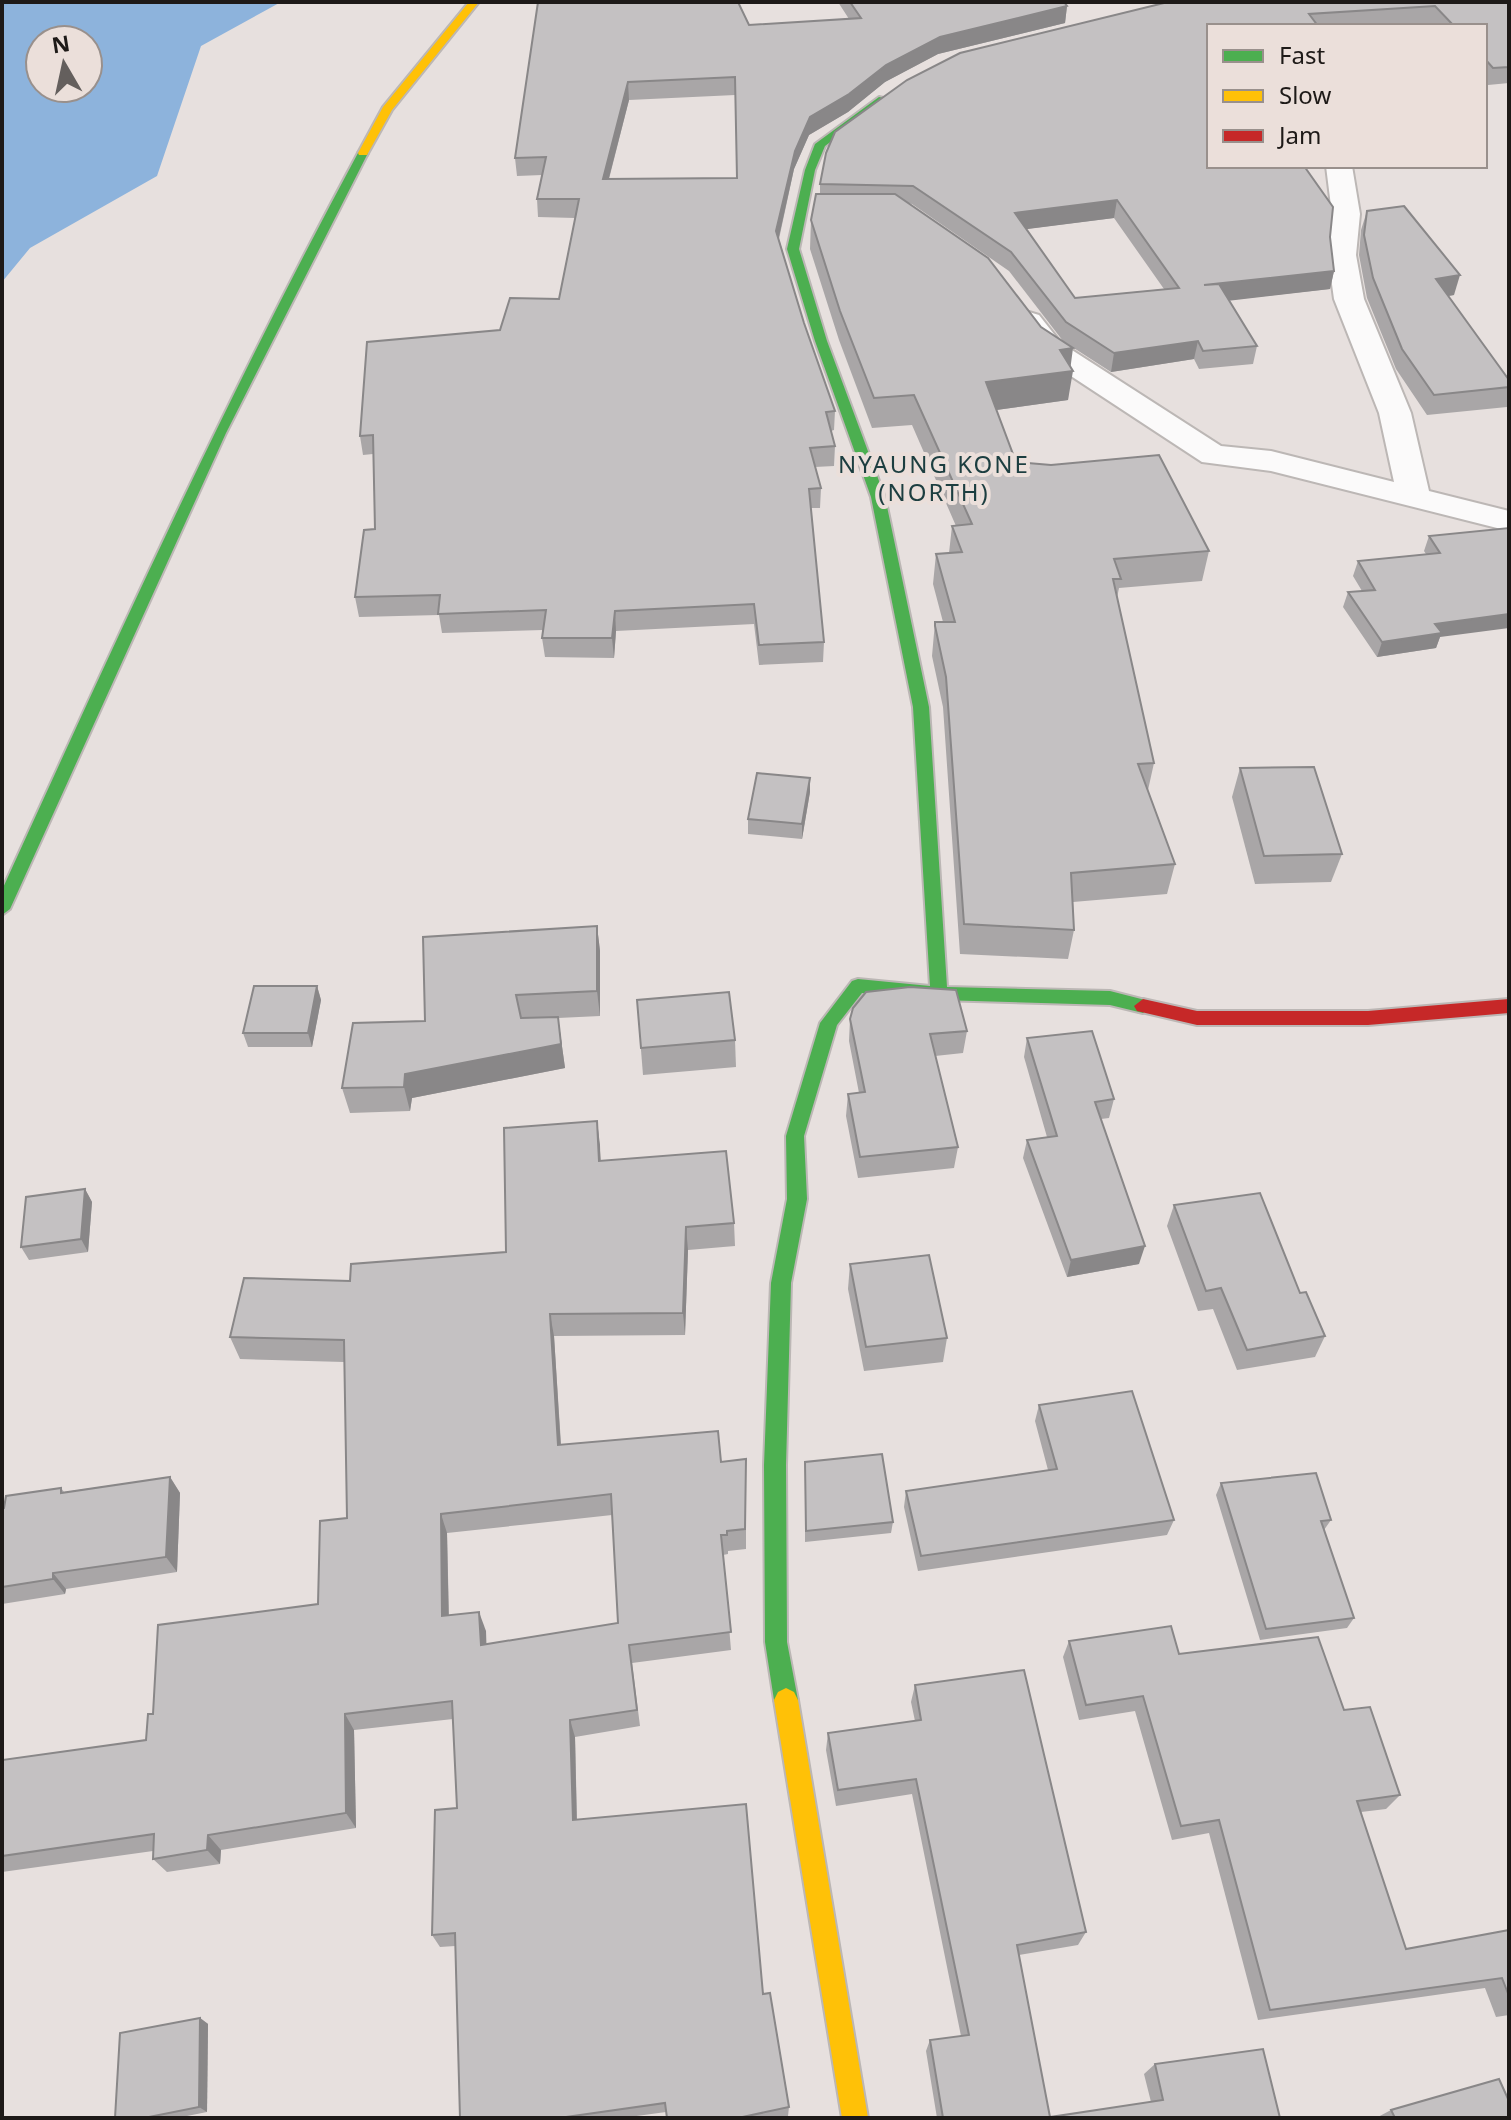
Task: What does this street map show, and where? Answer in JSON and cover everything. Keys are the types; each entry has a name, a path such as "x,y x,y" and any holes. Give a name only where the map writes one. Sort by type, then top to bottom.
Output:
{"street":[{"path":"2,909 109,670 300,268 387,109 474,2"},
{"path":"895,90 859,119 820,144 810,170 815,212 793,249 821,341 878,497 921,707 939,993"},
{"path":"1339,168 1346,214 1342,255 1349,299 1395,413 1413,495"},
{"path":"1015,303 1050,349 1213,455 1271,461 1509,521"},
{"path":"855,2118 807,1844 776,1642 775,1465 781,1283 797,1199 795,1136 829,1023 858,986 939,993 1110,998 1197,1018 1368,1018 1509,1006"}],"water":[{"path":"2,2 281,2 201,46 157,176 30,248 2,282"}],"building":[{"path":"538,2 738,2 749,25 861,18 850,2 1064,2 1067,6 940,37 886,65 849,94 810,117 795,151 776,231 835,411 826,412 835,446 810,448 821,488 809,489 824,642 759,645 754,604 615,611 612,638 542,638 546,610 438,614 440,595 355,597 364,530 375,529 373,435 360,436 367,342 500,330 510,298 559,299 579,199 537,199 546,157 515,158","holes":["735,77 737,178 603,179 628,82"]},
{"path":"1509,2 1509,67 1493,68 1487,61 1487,24 1452,24 1435,6 1309,14 1316,24 1207,24 1207,168 1305,168 1333,207 1330,237 1334,271 1204,285 1219,284 1257,346 1203,351 1198,341 1114,353 1066,322 1011,252 913,186 820,184 826,153 835,132 907,80 960,53 1164,3","holes":["1117,200 1179,288 1075,298 1015,213"]},
{"path":"816,194 895,194 988,258 1041,327 1073,348 1060,350 1073,371 986,382 1016,462 1051,465 1159,455 1209,551 1114,559 1121,579 1113,579 1154,763 1138,764 1175,864 1071,873 1074,930 964,924 946,677 935,626 935,622 955,622 936,554 962,552 952,526 972,524 914,395 874,398 840,311 811,220"},
{"path":"1404,206 1460,275 1436,279 1509,380 1509,387 1434,395 1402,349 1373,278 1364,235 1367,211"},
{"path":"1509,528 1509,614 1435,624 1442,633 1382,642 1348,592 1375,590 1358,561 1440,553 1429,536"},
{"path":"1314,767 1342,854 1264,856 1240,768"},
{"path":"757,773 810,778 802,824 748,819"},
{"path":"597,926 597,991 516,995 521,1018 558,1017 561,1044 405,1074 404,1087 342,1088 353,1023 425,1021 423,937"},
{"path":"254,986 317,986 308,1033 243,1033"},
{"path":"910,987 956,990 967,1031 930,1034 958,1147 860,1157 848,1094 865,1092 850,1019 853,1008 866,992"},
{"path":"729,992 735,1040 641,1048 637,1000"},
{"path":"1092,1031 1114,1099 1095,1102 1145,1246 1071,1260 1027,1140 1057,1136 1027,1038"},
{"path":"597,1121 599,1161 726,1151 734,1223 686,1227 683,1313 550,1314 558,1445 718,1431 721,1462 746,1459 745,1529 727,1531 727,1535 721,1535 731,1632 629,1645 637,1710 570,1720 573,1820 746,1804 763,1994 770,1993 789,2107 738,2118 667,2118 665,2103 559,2118 460,2118 455,1933 432,1935 435,1810 457,1808 452,1701 345,1714 346,1813 208,1835 207,1850 153,1859 154,1834 2,1856 2,1760 146,1740 148,1714 153,1714 158,1625 318,1604 320,1521 347,1518 344,1340 230,1337 244,1278 350,1281 351,1264 506,1252 504,1128","holes":["611,1494 618,1623 481,1645 479,1612 442,1616 441,1514"]},
{"path":"85,1189 81,1239 21,1247 26,1197"},
{"path":"1260,1193 1300,1293 1306,1292 1325,1336 1247,1350 1221,1288 1206,1291 1174,1205"},
{"path":"929,1255 947,1338 866,1347 850,1264"},
{"path":"1132,1391 1174,1520 921,1556 906,1491 1057,1469 1039,1405"},
{"path":"882,1454 893,1522 806,1531 805,1462"},
{"path":"1316,1473 1331,1520 1321,1521 1354,1618 1266,1629 1221,1483"},
{"path":"170,1477 166,1557 53,1573 53,1579 2,1587 2,1509 6,1496 61,1488 61,1493"},
{"path":"1171,1626 1179,1654 1318,1637 1344,1710 1370,1707 1400,1795 1357,1801 1406,1949 1509,1930 1509,1996 1502,1978 1270,2010 1219,1820 1181,1826 1143,1696 1086,1705 1069,1641"},
{"path":"1024,1670 1086,1932 1017,1945 1050,2117 1163,2100 1155,2064 1263,2049 1280,2118 943,2118 930,2040 969,2035 916,1779 838,1790 828,1733 921,1720 915,1685"},
{"path":"200,2018 199,2107 144,2118 115,2118 120,2033"},
{"path":"1499,2079 1509,2101 1509,2118 1395,2118 1391,2110"}],"traffic: fast":[{"path":"883,99 820,144 810,170 793,249 821,341 878,497 921,707 939,993"},
{"path":"2,909 220,433 363,153"},
{"path":"786,1700 776,1642 775,1465 781,1283 797,1199 795,1136 829,1023 858,986 939,993 1110,998 1143,1006"}],"traffic: slow":[{"path":"363,153 387,109 474,2"},
{"path":"786,1700 855,2118"}],"traffic: jam":[{"path":"1143,1006 1197,1018 1368,1018 1509,1006"}],"district":[{"name":"NYAUNG KONE (NORTH)","path":"934,479"}]}
